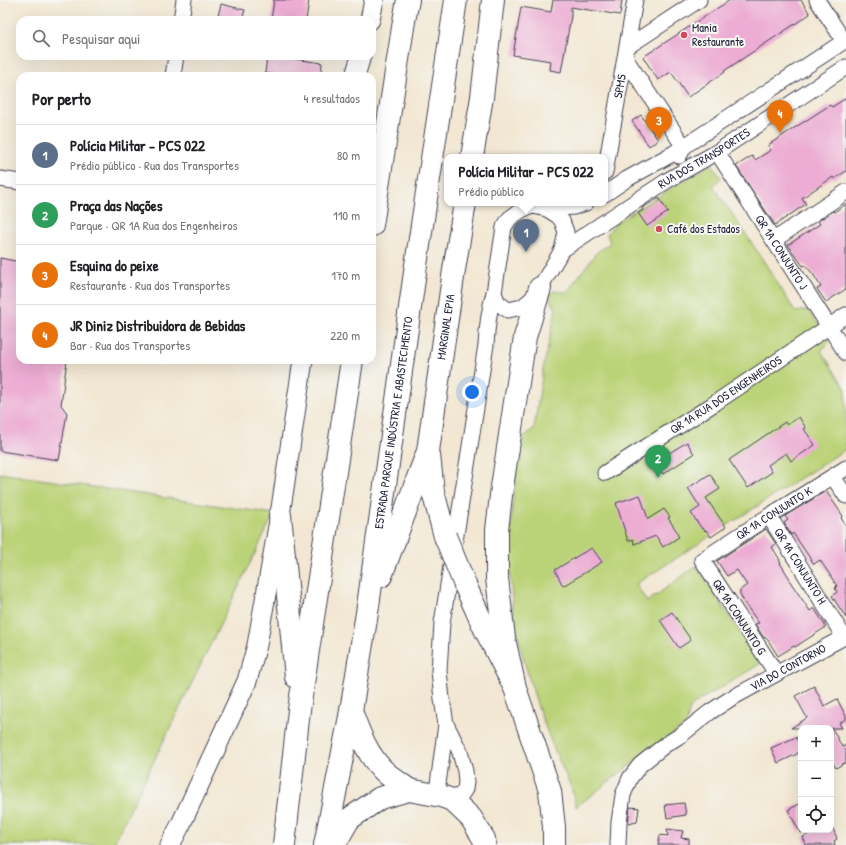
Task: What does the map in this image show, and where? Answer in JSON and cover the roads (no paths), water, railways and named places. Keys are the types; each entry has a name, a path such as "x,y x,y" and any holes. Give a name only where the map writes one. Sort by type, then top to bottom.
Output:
{"highway":[{"path":"376,200 408,0"},
{"name":"ESTRADA PARQUE INDÚSTRIA E ABASTECIMENTO","path":"325,845 351,711 367,613 415,273 456,0"},
{"path":"472,154 482,97 493,0"},
{"name":"MARGINAL EPIA","path":"428,451 465,206"},
{"path":"540,288 525,337 502,487 497,530 497,578 504,638 515,688 550,791 554,827 554,845"},
{"path":"284,845 299,710 351,364"},
{"path":"367,613 428,451"},
{"path":"428,451 433,492 445,536 465,585 515,688"},
{"path":"280,515 299,710"},
{"path":"351,711 358,732 370,754 385,773 409,790 447,798 471,818 484,839 485,845"},
{"path":"334,845 349,819 380,798 409,790"}],"main road":[{"path":"371,16 374,0"},
{"path":"356,72 360,60"},
{"path":"170,845 247,681 257,645 280,515 302,364"}],"street":[{"path":"182,16 184,0"},
{"name":"SPMS","path":"608,155 635,0"},
{"path":"684,170 678,164 678,159 684,147 626,52 699,0"},
{"path":"817,0 845,41"},
{"name":"RUA DOS TRANSPORTES","path":"608,192 627,179 684,147 845,41"},
{"path":"173,72 175,60"},
{"path":"812,62 824,81"},
{"name":"RUA DOS TRANSPORTES","path":"562,250 684,170 717,152 846,67"},
{"name":"QR 1A CONJUNTO J","path":"717,152 846,353"},
{"path":"0,179 16,181"},
{"path":"774,240 846,192"},
{"path":"486,344 497,321 508,310 522,307 535,296 562,250 566,232 562,221 558,216 535,206"},
{"path":"446,724 460,752 466,782 465,789 461,795 447,798 438,784 446,724 439,671 442,623 486,344 489,308 494,293 504,227 510,218 523,209 535,206 577,206"},
{"path":"494,293 498,303 508,310"},
{"name":"QR 1A RUA DOS ENGENHEIROS","path":"605,473 846,315"},
{"name":"QR 1A CONJUNTO K","path":"702,560 846,468"},
{"path":"833,477 846,496"},
{"name":"QR 1A CONJUNTO H","path":"769,516 845,636"},
{"name":"QR 1A CONJUNTO G","path":"702,560 776,673"},
{"name":"VIA DO CONTORNO","path":"618,845 619,822 623,795 630,778 640,765 730,698 845,636"}],"place":[{"name":"Mania Restaurante","path":"684,35"},
{"name":"JR Diniz Distribuidora de Bebidas","path":"780,133"},
{"name":"Esquina do peixe","path":"659,140"},
{"name":"Café dos Estados","path":"659,229"},
{"name":"Polícia Militar - PCS 022","path":"526,252"},
{"name":"Praça das Nações","path":"658,478"}]}
